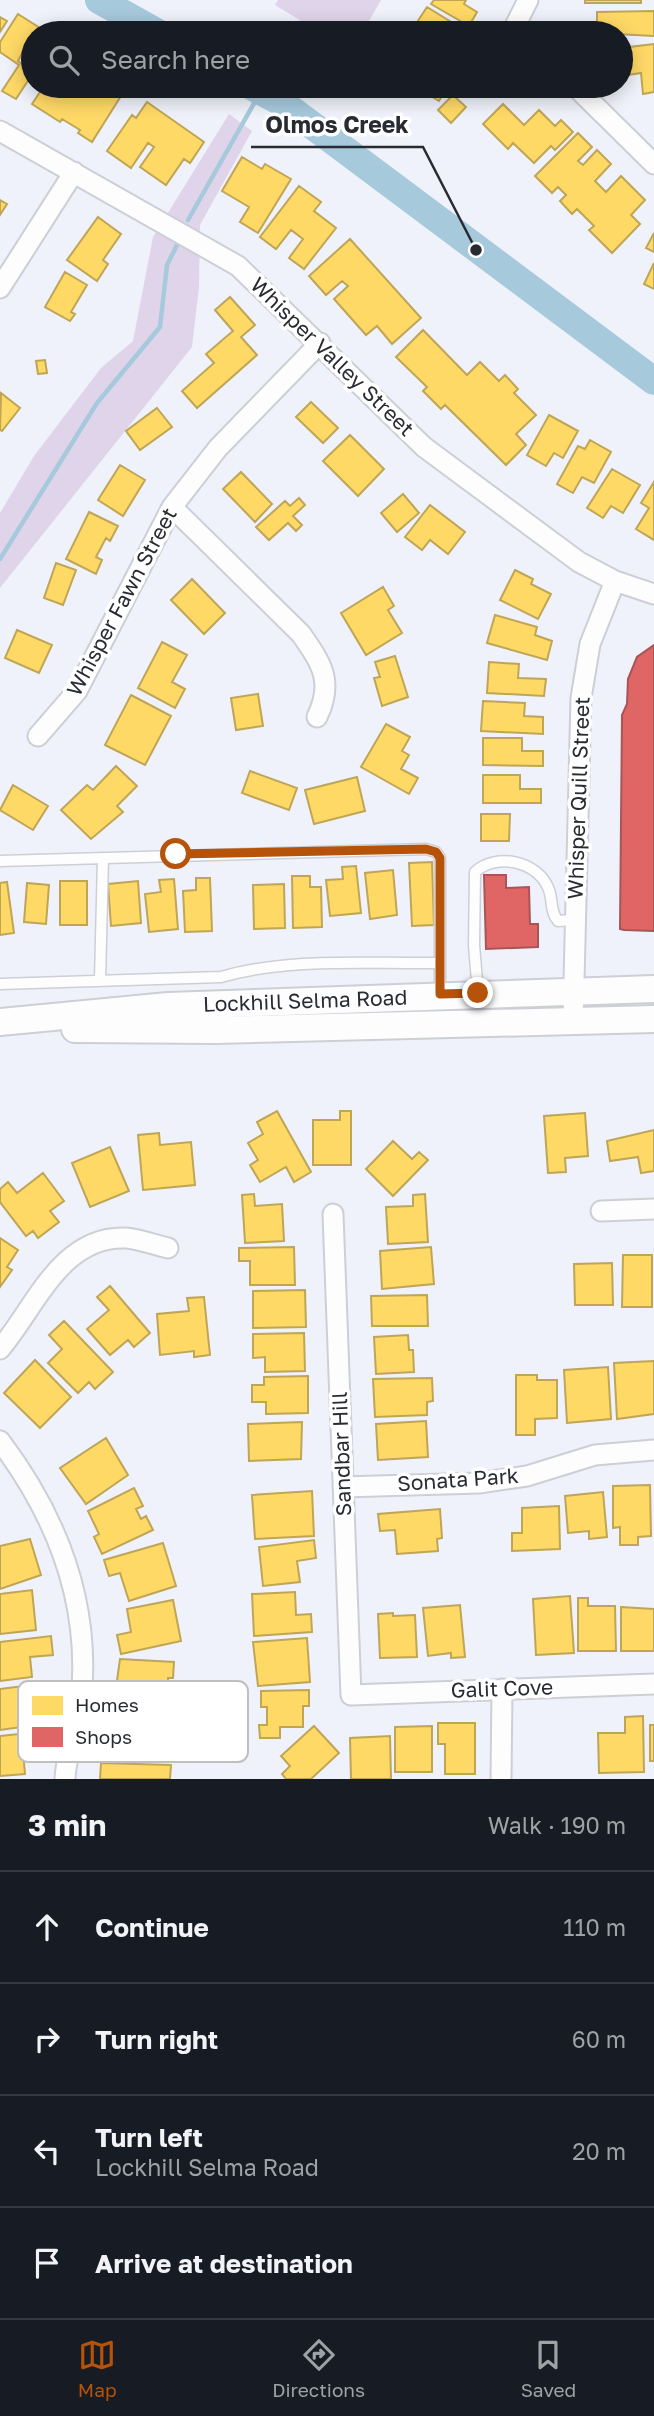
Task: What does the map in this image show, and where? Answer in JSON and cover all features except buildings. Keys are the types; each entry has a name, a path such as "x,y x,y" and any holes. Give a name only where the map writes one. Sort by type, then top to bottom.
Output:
{"main road":[{"name":"Lockhill Selma Road","path":"0,1024 168,1006 478,993 654,989"},
{"name":"Lockhill Selma Road","path":"0,1024 150,1031 654,1019"}],"street":[{"path":"521,21 528,0"},
{"path":"587,98 654,164"},
{"name":"Whisper Valley Street","path":"0,131 238,267 320,343 424,447 579,562 615,581 654,594"},
{"path":"0,288 74,172"},
{"name":"Whisper Fawn Street","path":"38,736 77,691 172,507 218,448 320,343"},
{"path":"172,507 309,645 325,678 326,698 317,717"},
{"name":"Whisper Quill Street","path":"573,1021 583,676 600,614 615,581"},
{"path":"429,1024 434,995"},
{"path":"601,1211 654,1209"},
{"name":"Sandbar Hill","path":"333,1214 351,1695"},
{"path":"0,1349 45,1284 83,1249 101,1241 126,1238 168,1248"},
{"path":"0,1441 42,1505 74,1583 82,1629 82,1681"},
{"name":"Sonata Park","path":"343,1487 480,1483 527,1476 594,1455 654,1450"},
{"name":"Galit Cove","path":"351,1695 654,1684"},
{"path":"501,1779 502,1689"}],"lane":[{"path":"0,860 426,849 436,852 440,858 439,963 434,995"},
{"path":"100,981 103,858"},
{"path":"478,993 475,872 484,864 508,861 531,868 541,876 549,890 553,915 558,921 575,920"},
{"path":"0,984 220,976 256,967 285,964 439,963"}],"shaded area":[{"path":"278,0 381,0 369,21 301,21 275,5"},
{"path":"229,114 252,131 200,225 199,287 192,347 0,588 0,513 34,456 101,368 133,341 153,237"}],"waterway":[{"path":"99,0 137,21"},
{"path":"188,220 257,98"},
{"path":"274,98 654,381"},
{"path":"0,559 97,403 160,327 167,265 177,245"}],"place":[{"name":"Olmos Creek","path":"476,250"}],"route":[{"path":"176,854 426,849 436,852 440,858 440,994 478,993"}]}
